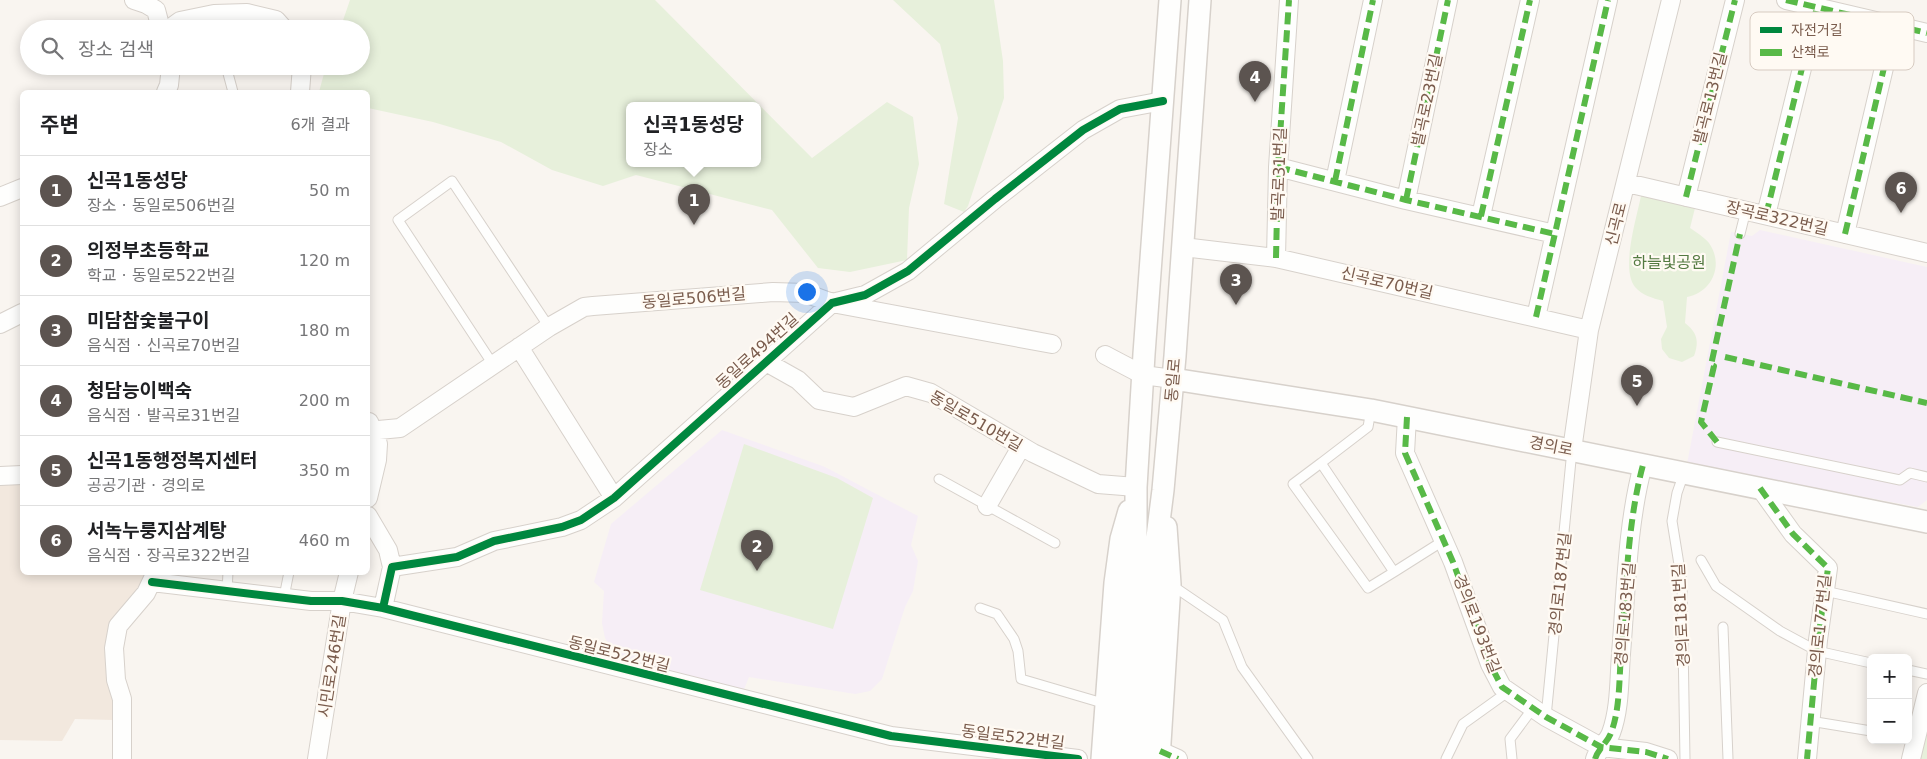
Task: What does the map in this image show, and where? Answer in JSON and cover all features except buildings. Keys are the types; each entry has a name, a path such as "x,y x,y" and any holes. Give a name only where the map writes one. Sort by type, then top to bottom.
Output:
{"street":[{"path":"134,0 156,10 159,20"},
{"name":"동일로","path":"1122,759 1136,560 1136,487 1143,375 1170,0"},
{"name":"동일로","path":"1140,759 1154,561 1163,490 1173,379 1200,0"},
{"name":"발곡로31번길","path":"1276,258 1278,167 1289,0"},
{"path":"1335,181 1373,0"},
{"name":"발곡로23번길","path":"1406,200 1448,0"},
{"path":"1481,216 1530,0"},
{"path":"1536,318 1608,0"},
{"name":"신곡로","path":"1572,450 1589,330 1671,0"},
{"name":"발곡로13번길","path":"1686,197 1735,0"},
{"path":"1786,0 1838,12"},
{"path":"1816,12 1817,7"},
{"path":"185,20 214,14 247,13 276,20"},
{"path":"1914,30 1927,33"},
{"path":"1766,215 1802,70"},
{"path":"1845,234 1883,70"},
{"path":"167,90 170,75"},
{"path":"300,90 301,75"},
{"name":"동일로494번길","path":"392,567 457,557 494,541 562,527 580,520 614,498 832,303 865,295 908,271 995,198 1082,130 1120,109 1163,102"},
{"path":"1278,167 1406,200 1555,234"},
{"name":"장곡로322번길","path":"1627,183 1927,253"},
{"path":"0,197 20,189"},
{"name":"신곡로70번길","path":"1182,248 1276,258 1589,330"},
{"name":"동일로506번길","path":"370,428 400,428 549,327 584,308 758,292 805,293 832,303 1052,344"},
{"path":"0,324 20,314"},
{"path":"519,347 614,498"},
{"path":"1106,356 1143,375 1173,379"},
{"name":"동일로510번길","path":"766,362 798,380 819,400 854,407 906,386 931,393 1021,447 1098,484 1136,487"},
{"name":"경의로","path":"1173,379 1371,410 1927,522"},
{"name":"경의로193번길","path":"1407,417 1405,453 1443,541 1490,664 1502,687 1598,753 1646,752 1668,759"},
{"path":"370,430 378,444 377,460 370,490"},
{"path":"987,506 1021,447"},
{"name":"경의로183번길","path":"1598,753 1611,735 1618,702 1633,519 1637,486 1643,465"},
{"path":"0,476 20,476"},
{"path":"1102,759 1116,574 1121,539 1136,487"},
{"name":"경의로177번길","path":"1760,488 1793,534 1828,568 1817,651 1807,759"},
{"path":"1163,490 1170,558 1166,756"},
{"path":"370,519 388,550 392,567 383,608"},
{"name":"시민로246번길","path":"316,759 342,601 348,575"},
{"path":"122,759 122,699 116,680 114,648 118,626 146,593 154,577"},
{"name":"동일로522번길","path":"154,577 227,591 342,601 383,608 891,736 1078,759"},
{"path":"1912,739 1927,693"},
{"path":"1911,759 1912,744"}],"lane":[{"path":"228,75 232,90"},
{"path":"494,366 398,220 452,181 549,327"},
{"path":"1740,234 1746,210"},
{"path":"1371,410 1368,427 1293,484 1368,588 1443,541"},
{"path":"1717,442 1900,480 1910,473 1927,477"},
{"name":"경의로187번길","path":"1540,712 1572,450"},
{"path":"1321,463 1394,572"},
{"name":"경의로181번길","path":"1684,473 1677,493 1672,521 1682,583 1685,759"},
{"path":"939,479 1055,543"},
{"path":"1701,560 1716,586 1780,631 1817,651 1867,661"},
{"path":"227,591 228,575"},
{"path":"284,597 288,575"},
{"path":"1170,584 1223,620 1242,667 1308,759"},
{"path":"1825,591 1927,614"},
{"path":"980,608 997,614 1014,639 1018,651 1021,679 1106,704"},
{"path":"1722,627 1728,759"},
{"path":"1912,671 1927,674"},
{"path":"1446,759 1463,724 1509,691"},
{"path":"1512,759 1510,739 1540,712"},
{"path":"1810,721 1867,730"}],"shaded area":[{"path":"1760,230 1927,267 1927,500 1918,507 1687,464 1731,232 1752,236"},
{"path":"722,430 825,467 918,516 911,545 918,561 913,591 905,607 882,679 870,691 855,694 749,677 743,692 621,662 605,638 602,623 604,591 594,582 611,524"},
{"path":"0,483 20,484 20,575 146,575 124,608 113,720 75,719 62,741 0,740"}],"green space":[{"path":"350,0 655,0 756,102 626,102 626,167 761,167 761,107 812,158 887,102 913,117 919,164 909,208 907,260 850,272 818,268 772,210 636,175 603,186 552,170 501,142 433,122 370,108 370,90 320,90 324,75 370,75 370,20 343,20"},
{"path":"893,0 994,0 1003,61 1004,98 968,206 964,212 944,204 958,118 940,44"},
{"name":"하늘빛공원","path":"1642,191 1696,204 1690,228 1709,243 1716,260 1713,276 1709,283 1704,289 1687,297 1685,323 1693,330 1697,346 1694,356 1682,362 1669,358 1662,349 1661,339 1667,327 1663,301 1641,292 1635,287 1631,278 1629,267 1631,240"},
{"path":"744,444 837,478 873,498 833,629 700,590"},
{"path":"1927,722 1927,759 1918,759"}],"marked path":[{"path":"1276,258 1278,167 1289,0"},
{"path":"1335,181 1373,0"},
{"path":"1406,200 1448,0"},
{"path":"1481,216 1530,0"},
{"path":"1536,317 1608,0"},
{"path":"1686,197 1735,0"},
{"path":"1786,0 1837,12"},
{"path":"1816,12 1817,7"},
{"path":"1914,30 1927,33"},
{"path":"1766,215 1802,70"},
{"path":"1845,234 1883,70"},
{"path":"1278,167 1406,200 1555,234"},
{"path":"1717,442 1701,422 1714,366 1711,365 1740,234"},
{"path":"1725,357 1927,403"},
{"path":"1407,417 1405,453 1453,562 1490,664 1502,687 1546,717 1601,747 1646,752 1668,759"},
{"path":"1595,759 1611,733 1616,714 1630,535 1643,465"},
{"path":"1760,488 1793,534 1828,568 1818,640 1807,759"},
{"path":"1160,751 1178,759"}],"cycle path":[{"path":"383,608 392,567 457,557 494,541 562,527 581,520 614,498 832,303 865,295 908,271 1083,130 1120,109 1163,101"},
{"path":"152,582 311,601 342,601 383,608 891,736 1078,759"}],"place":[{"name":"청담능이백숙","path":"1255,102"},
{"name":"서녹누룽지삼계탕","path":"1901,213"},
{"name":"신곡1동성당","path":"694,225"},
{"name":"미담참숯불구이","path":"1236,305"},
{"name":"신곡1동행정복지센터","path":"1637,406"},
{"name":"의정부초등학교","path":"757,571"}]}
